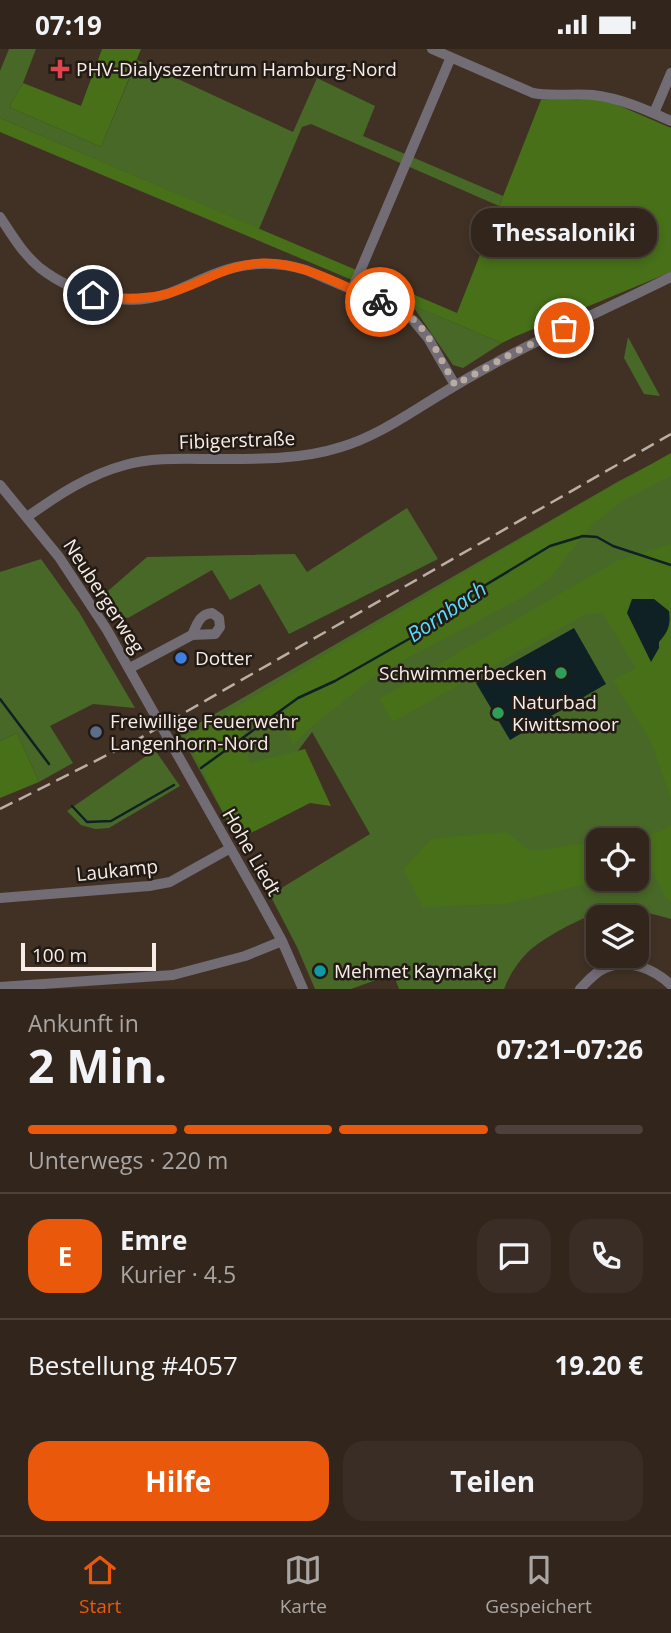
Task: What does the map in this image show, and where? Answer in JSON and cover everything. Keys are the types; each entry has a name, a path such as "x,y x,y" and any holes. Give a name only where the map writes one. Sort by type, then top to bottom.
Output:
{"street":[{"path":"432,49 533,93 592,95 615,99 671,121"},
{"path":"352,290 451,57"},
{"path":"654,113 671,73"},
{"path":"0,217 17,244 38,267 75,289 114,299 164,295 236,267 264,263 292,266 397,309 413,320 428,338 455,385"},
{"name":"Fibigerstraße","path":"27,517 64,490 124,465 153,460 292,457 341,448 392,424 511,354 671,277"},
{"name":"Neubergerweg","path":"0,485 59,557 130,668 166,734"},
{"path":"130,668 192,635"},
{"name":"Hohe Liedt","path":"166,734 282,941 303,989"},
{"name":"Laukamp","path":"0,898 170,882 229,849"},
{"path":"0,988 173,975 246,956 282,941"},
{"path":"580,989 605,968 621,964 654,971 671,985"}],"green space":[{"path":"9,49 36,49 23,83 9,107 101,147 137,60 293,132 317,78 375,106 363,136 503,196 499,206 311,124 302,127 259,229 0,118 0,71"},
{"path":"102,49 141,49 101,147 9,107 23,83 81,106"},
{"path":"604,99 671,128 671,272 502,343 0,132 0,118 457,313 541,100"},
{"path":"412,305 502,343 463,368 453,365"},
{"path":"628,337 660,396 644,394 624,358"},
{"path":"671,453 671,476 624,500 591,526 551,577 525,596 376,675 305,732 293,745 286,724 264,717 242,729 250,763 305,749 331,806 310,803 237,840 186,737"},
{"path":"671,454 671,919 649,914 649,905 586,905 586,918 565,927 534,947 517,965 504,989 399,989 393,974 351,989 315,989 270,895 370,834 312,732 235,835 180,734 619,481"},
{"path":"407,508 438,559 289,634 260,584 230,600 212,570 128,618 111,614 101,597 147,557 295,554 307,572"},
{"path":"671,544 671,799 651,742 613,680 636,668 603,613 586,614 393,722 379,699 618,560"},
{"path":"41,559 79,612 135,708 93,704 50,726 73,763 39,782 17,733 0,741 0,572"},
{"path":"17,733 39,782 0,798 0,741"},
{"path":"155,750 180,786 109,828 95,829 81,825 67,811"},
{"path":"671,825 671,902 649,867 649,834"},
{"path":"506,832 530,851 586,844 586,884 505,904 423,907 404,869 431,839"}],"shaded area":[{"path":"632,599 654,599 669,611 668,628 651,662 627,613"},
{"path":"574,628 606,684 510,740 476,683"}],"waterway":[{"name":"Bornbach","path":"201,768 298,698 335,681 430,627 459,601 550,546 583,536 597,537 613,546 671,565"},
{"name":"Bornbach","path":"0,699 49,764"},
{"name":"Bornbach","path":"72,806 87,822 111,821 174,785"}],"railway":[{"path":"0,809 135,741 671,434"}],"way so far":[{"path":"380,302 413,320 428,338 455,385 564,328"}],"place":[{"name":"PHV-Dialysezentrum Hamburg-Nord","path":"60,69"},
{"name":"Thessaloniki","path":"564,328"},
{"name":"Dotter","path":"181,658"},
{"name":"Schwimmerbecken","path":"561,673"},
{"name":"Naturbad Kiwittsmoor","path":"498,713"},
{"name":"Freiwillige Feuerwehr Langenhorn-Nord","path":"96,732"},
{"name":"Mehmet Kaymakçı","path":"320,971"}],"route":[{"path":"93,295 114,299 140,299 164,295 216,273 264,263 306,270 380,302"}]}
